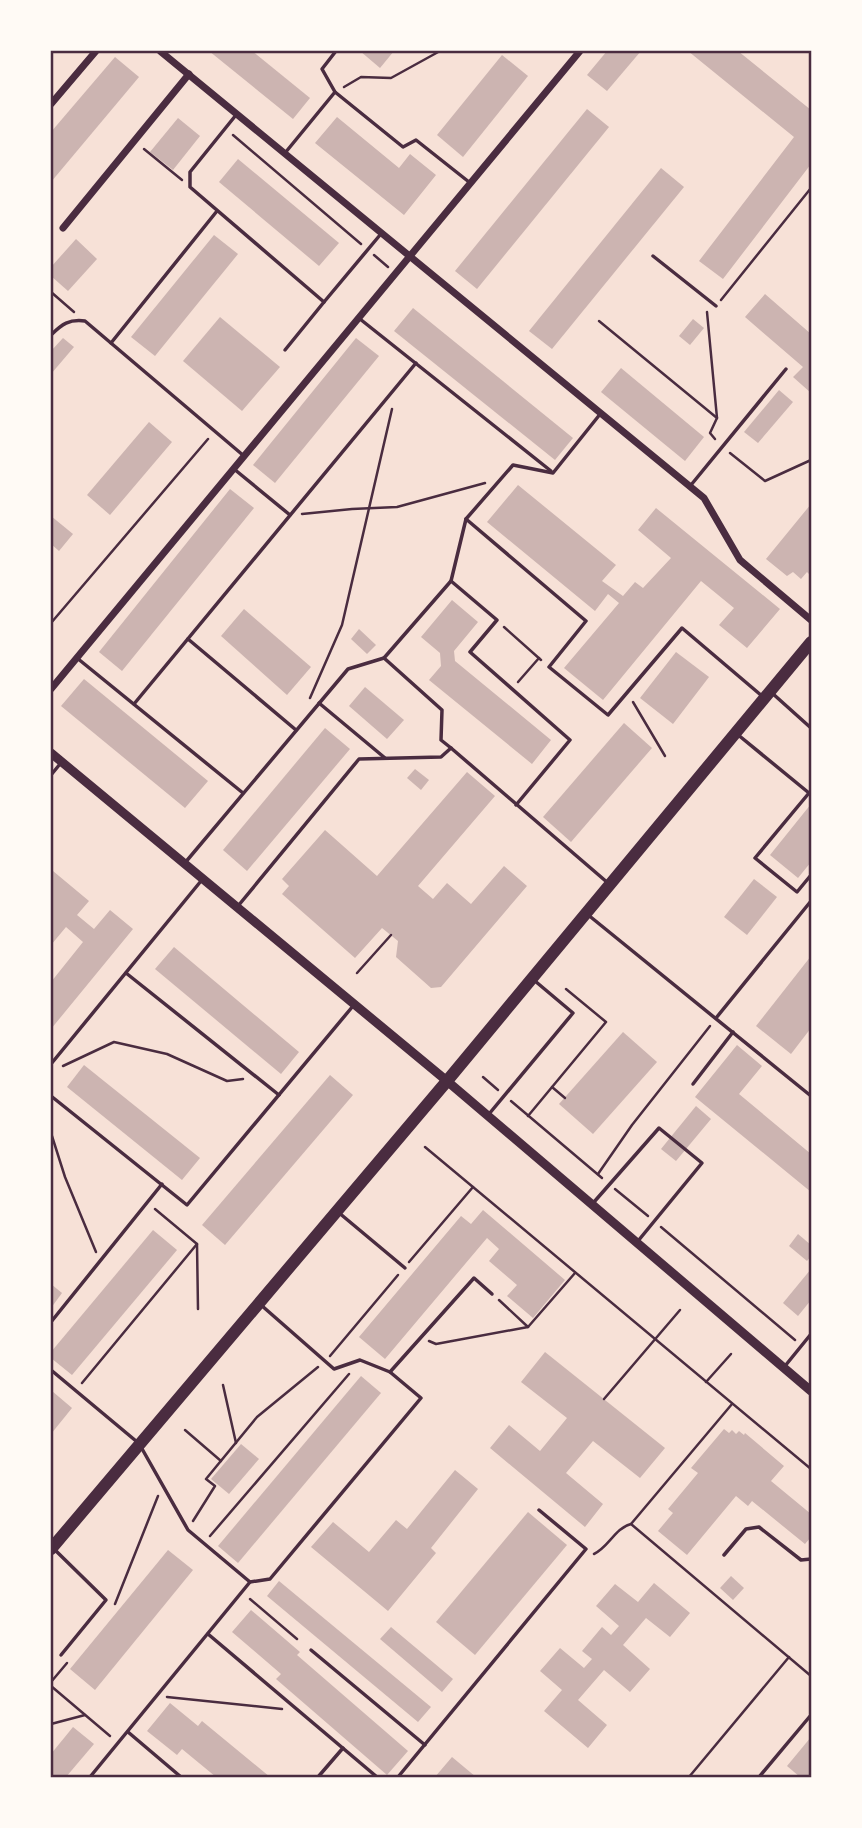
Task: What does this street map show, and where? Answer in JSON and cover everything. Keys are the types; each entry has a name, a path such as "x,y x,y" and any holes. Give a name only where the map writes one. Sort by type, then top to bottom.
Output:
{"main road":[{"path":"51,1548 447,1081 811,642"}],"street":[{"path":"51,104 96,51"},
{"path":"160,51 704,498 740,560 811,620"},
{"path":"51,690 580,51"},
{"path":"63,228 189,74"},
{"path":"51,753 447,1081 811,1391"}],"lane":[{"path":"336,51 322,69 334,92 403,147 416,140 470,183"},
{"path":"284,153 334,92"},
{"path":"237,114 190,172 190,187 324,302"},
{"path":"111,343 217,210"},
{"path":"285,349 382,233"},
{"path":"653,256 716,306"},
{"path":"359,318 553,472"},
{"path":"51,335 63,323 85,321 244,456"},
{"path":"134,704 416,363"},
{"path":"690,486 786,369"},
{"path":"553,472 601,413"},
{"path":"184,864 348,669 384,658 451,581 466,519 513,465 553,472"},
{"path":"234,469 290,516"},
{"path":"466,519 586,621 549,667 608,715 682,628 811,728"},
{"path":"451,581 497,620 470,652 570,740 516,804"},
{"path":"188,639 296,730"},
{"path":"77,657 243,793"},
{"path":"384,658 442,710 442,740 610,884"},
{"path":"319,703 387,760"},
{"path":"736,733 809,793 755,858 797,892 811,874"},
{"path":"237,908 359,759 441,757 450,748"},
{"path":"51,775 62,762"},
{"path":"51,1064 203,879"},
{"path":"716,1018 811,901"},
{"path":"586,913 811,1096"},
{"path":"126,973 279,1095"},
{"path":"487,1116 573,1013 532,978"},
{"path":"51,1096 187,1205 354,1004"},
{"path":"693,1084 733,1032"},
{"path":"592,1205 659,1128 702,1163 636,1242"},
{"path":"51,1322 162,1184"},
{"path":"337,1211 405,1268"},
{"path":"390,1372 474,1278 492,1294"},
{"path":"90,1777 250,1582 270,1579 421,1398 390,1372 360,1360 334,1368 259,1303"},
{"path":"783,1367 811,1334"},
{"path":"51,1370 139,1444 188,1530 250,1582"},
{"path":"398,1777 586,1549 539,1510"},
{"path":"724,1555 746,1528 759,1527 801,1560 811,1559"},
{"path":"51,1548 107,1601 61,1655"},
{"path":"208,1634 377,1777"},
{"path":"311,1650 425,1745"},
{"path":"759,1777 811,1715"},
{"path":"128,1732 181,1777"},
{"path":"318,1777 343,1748"}],"path":[{"path":"334,92 361,77 391,78 440,51"},
{"path":"226,128 396,273"},
{"path":"134,141 190,187"},
{"path":"716,306 811,188"},
{"path":"51,292 85,321"},
{"path":"706,298 717,418 710,433 722,447 765,481 811,460"},
{"path":"599,321 717,418"},
{"path":"307,707 342,625 392,409"},
{"path":"51,622 215,431"},
{"path":"290,516 397,507 501,478"},
{"path":"497,620 549,667"},
{"path":"512,689 539,658"},
{"path":"627,693 665,757"},
{"path":"357,973 391,935"},
{"path":"528,1116 606,1022 566,989"},
{"path":"598,1174 632,1125 716,1018"},
{"path":"61,1067 114,1042 167,1054 227,1081 257,1078"},
{"path":"552,1087 565,1097"},
{"path":"51,1133 65,1177 100,1261"},
{"path":"425,1147 811,1469"},
{"path":"147,1203 197,1244 198,1309"},
{"path":"75,1391 197,1244"},
{"path":"420,1338 436,1343 528,1327 575,1273"},
{"path":"492,1294 528,1327"},
{"path":"604,1399 680,1310"},
{"path":"706,1382 731,1353"},
{"path":"204,1543 360,1360"},
{"path":"188,1530 215,1486 206,1479 257,1417 326,1361"},
{"path":"223,1385 236,1443"},
{"path":"732,1404 631,1524 811,1676"},
{"path":"185,1430 221,1461"},
{"path":"108,1612 116,1602 162,1486"},
{"path":"242,1592 297,1639"},
{"path":"689,1777 789,1657"},
{"path":"67,1662 51,1684 118,1743"},
{"path":"156,1696 299,1711"},
{"path":"51,1724 86,1715"}],"building":[{"path":"209,51 252,51 310,98 293,119"},
{"path":"360,51 394,51 380,68"},
{"path":"607,51 641,51 607,91 587,75"},
{"path":"688,51 738,51 811,110 811,164 723,279 699,261 794,137"},
{"path":"502,55 528,76 463,157 437,135"},
{"path":"115,57 139,77 51,182 51,132"},
{"path":"587,109 609,127 477,289 455,271"},
{"path":"337,117 399,168 410,154 436,175 404,215 315,143"},
{"path":"178,118 200,136 173,170 150,152"},
{"path":"238,159 339,243 319,266 219,182"},
{"path":"661,168 684,187 552,349 529,331"},
{"path":"214,235 238,254 155,356 131,337"},
{"path":"76,239 97,259 68,291 51,276 51,267"},
{"path":"765,294 811,334 811,393 793,377 803,367 745,317"},
{"path":"413,308 573,438 555,460 394,331"},
{"path":"220,317 280,367 242,411 183,361"},
{"path":"693,319 704,328 690,345 679,336"},
{"path":"63,338 74,347 51,374 51,351"},
{"path":"356,338 379,356 275,483 253,465"},
{"path":"621,368 704,437 685,461 601,392"},
{"path":"779,390 793,402 758,443 744,432"},
{"path":"149,422 172,442 110,515 87,495"},
{"path":"518,485 616,565 602,581 623,596 635,582 643,588 671,558 638,530 656,508 780,609 747,648 719,625 734,608 701,581 603,700 564,668 619,603 608,594 595,611 487,522"},
{"path":"230,489 254,508 122,671 99,652"},
{"path":"811,504 811,576 807,572 801,579 793,572 787,576 766,559"},
{"path":"51,516 73,534 59,551 51,544"},
{"path":"452,600 478,622 454,651 455,661 551,740 532,764 429,680 441,666 440,653 421,637"},
{"path":"244,609 311,667 287,695 221,636"},
{"path":"359,629 376,645 367,654 351,639"},
{"path":"676,652 709,677 673,724 640,698"},
{"path":"84,679 208,781 185,808 61,706"},
{"path":"365,687 404,720 387,739 349,706"},
{"path":"624,723 652,748 571,842 543,817"},
{"path":"325,728 350,749 247,871 223,850"},
{"path":"415,769 429,780 421,790 407,778"},
{"path":"467,772 495,796 418,886 433,899 447,883 471,904 504,866 527,886 441,987 431,988 396,957 398,941 382,928 355,958 282,894 289,886 282,879 325,830 377,876"},
{"path":"811,804 811,862 798,878 770,855"},
{"path":"53,871 89,901 77,915 94,929 110,910 133,929 51,1029 51,982 83,942 66,927 51,945"},
{"path":"754,879 777,897 747,935 724,917"},
{"path":"174,947 299,1052 281,1074 155,969"},
{"path":"811,956 811,1028 791,1054 756,1026"},
{"path":"623,1032 657,1062 593,1134 559,1104"},
{"path":"737,1045 762,1066 739,1094 811,1154 811,1192 695,1097"},
{"path":"84,1065 200,1158 182,1180 67,1087"},
{"path":"330,1075 353,1095 225,1245 202,1225"},
{"path":"696,1106 711,1119 676,1161 661,1149"},
{"path":"483,1210 565,1280 533,1318 507,1296 517,1285 489,1261 499,1249 487,1238 385,1359 359,1337 461,1216 471,1224"},
{"path":"153,1230 177,1250 72,1375 51,1358 51,1352"},
{"path":"798,1234 811,1245 811,1256 807,1261 789,1246"},
{"path":"811,1269 811,1300 798,1316 783,1303"},
{"path":"51,1284 62,1293 51,1308"},
{"path":"545,1352 665,1448 640,1478 593,1441 566,1473 603,1504 585,1527 490,1448 509,1425 540,1451 567,1418 521,1382"},
{"path":"361,1376 381,1393 238,1563 218,1546"},
{"path":"52,1391 72,1408 51,1434 51,1393"},
{"path":"724,1429 729,1433 732,1430 736,1434 739,1431 744,1435 745,1433 784,1466 771,1481 811,1514 811,1537 805,1544 752,1501 748,1506 736,1496 687,1555 658,1531 673,1513 668,1509 698,1473 691,1468"},
{"path":"241,1444 259,1459 229,1494 211,1479"},
{"path":"455,1470 478,1489 431,1548 436,1553 388,1611 311,1547 333,1522 369,1552 396,1520 407,1529"},
{"path":"528,1512 567,1545 475,1655 436,1622"},
{"path":"168,1550 193,1570 95,1690 70,1669"},
{"path":"731,1576 744,1588 733,1600 720,1588"},
{"path":"279,1581 431,1707 418,1722 267,1596"},
{"path":"654,1583 690,1613 670,1637 646,1618 623,1645 650,1669 630,1692 604,1670 578,1700 607,1725 588,1748 544,1711 562,1690 540,1671 560,1648 584,1668 592,1659 582,1651 602,1627 611,1635 619,1626 596,1606 615,1584 638,1602"},
{"path":"251,1610 300,1652 297,1655 408,1751 387,1775 276,1679 281,1674 232,1632"},
{"path":"391,1627 453,1679 442,1692 380,1639"},
{"path":"170,1703 198,1726 202,1721 270,1777 216,1777 182,1749 177,1755 147,1731"},
{"path":"73,1727 94,1744 66,1777 51,1777 51,1754"},
{"path":"811,1737 811,1777 800,1777 787,1766"},
{"path":"452,1757 476,1777 435,1777"}]}
